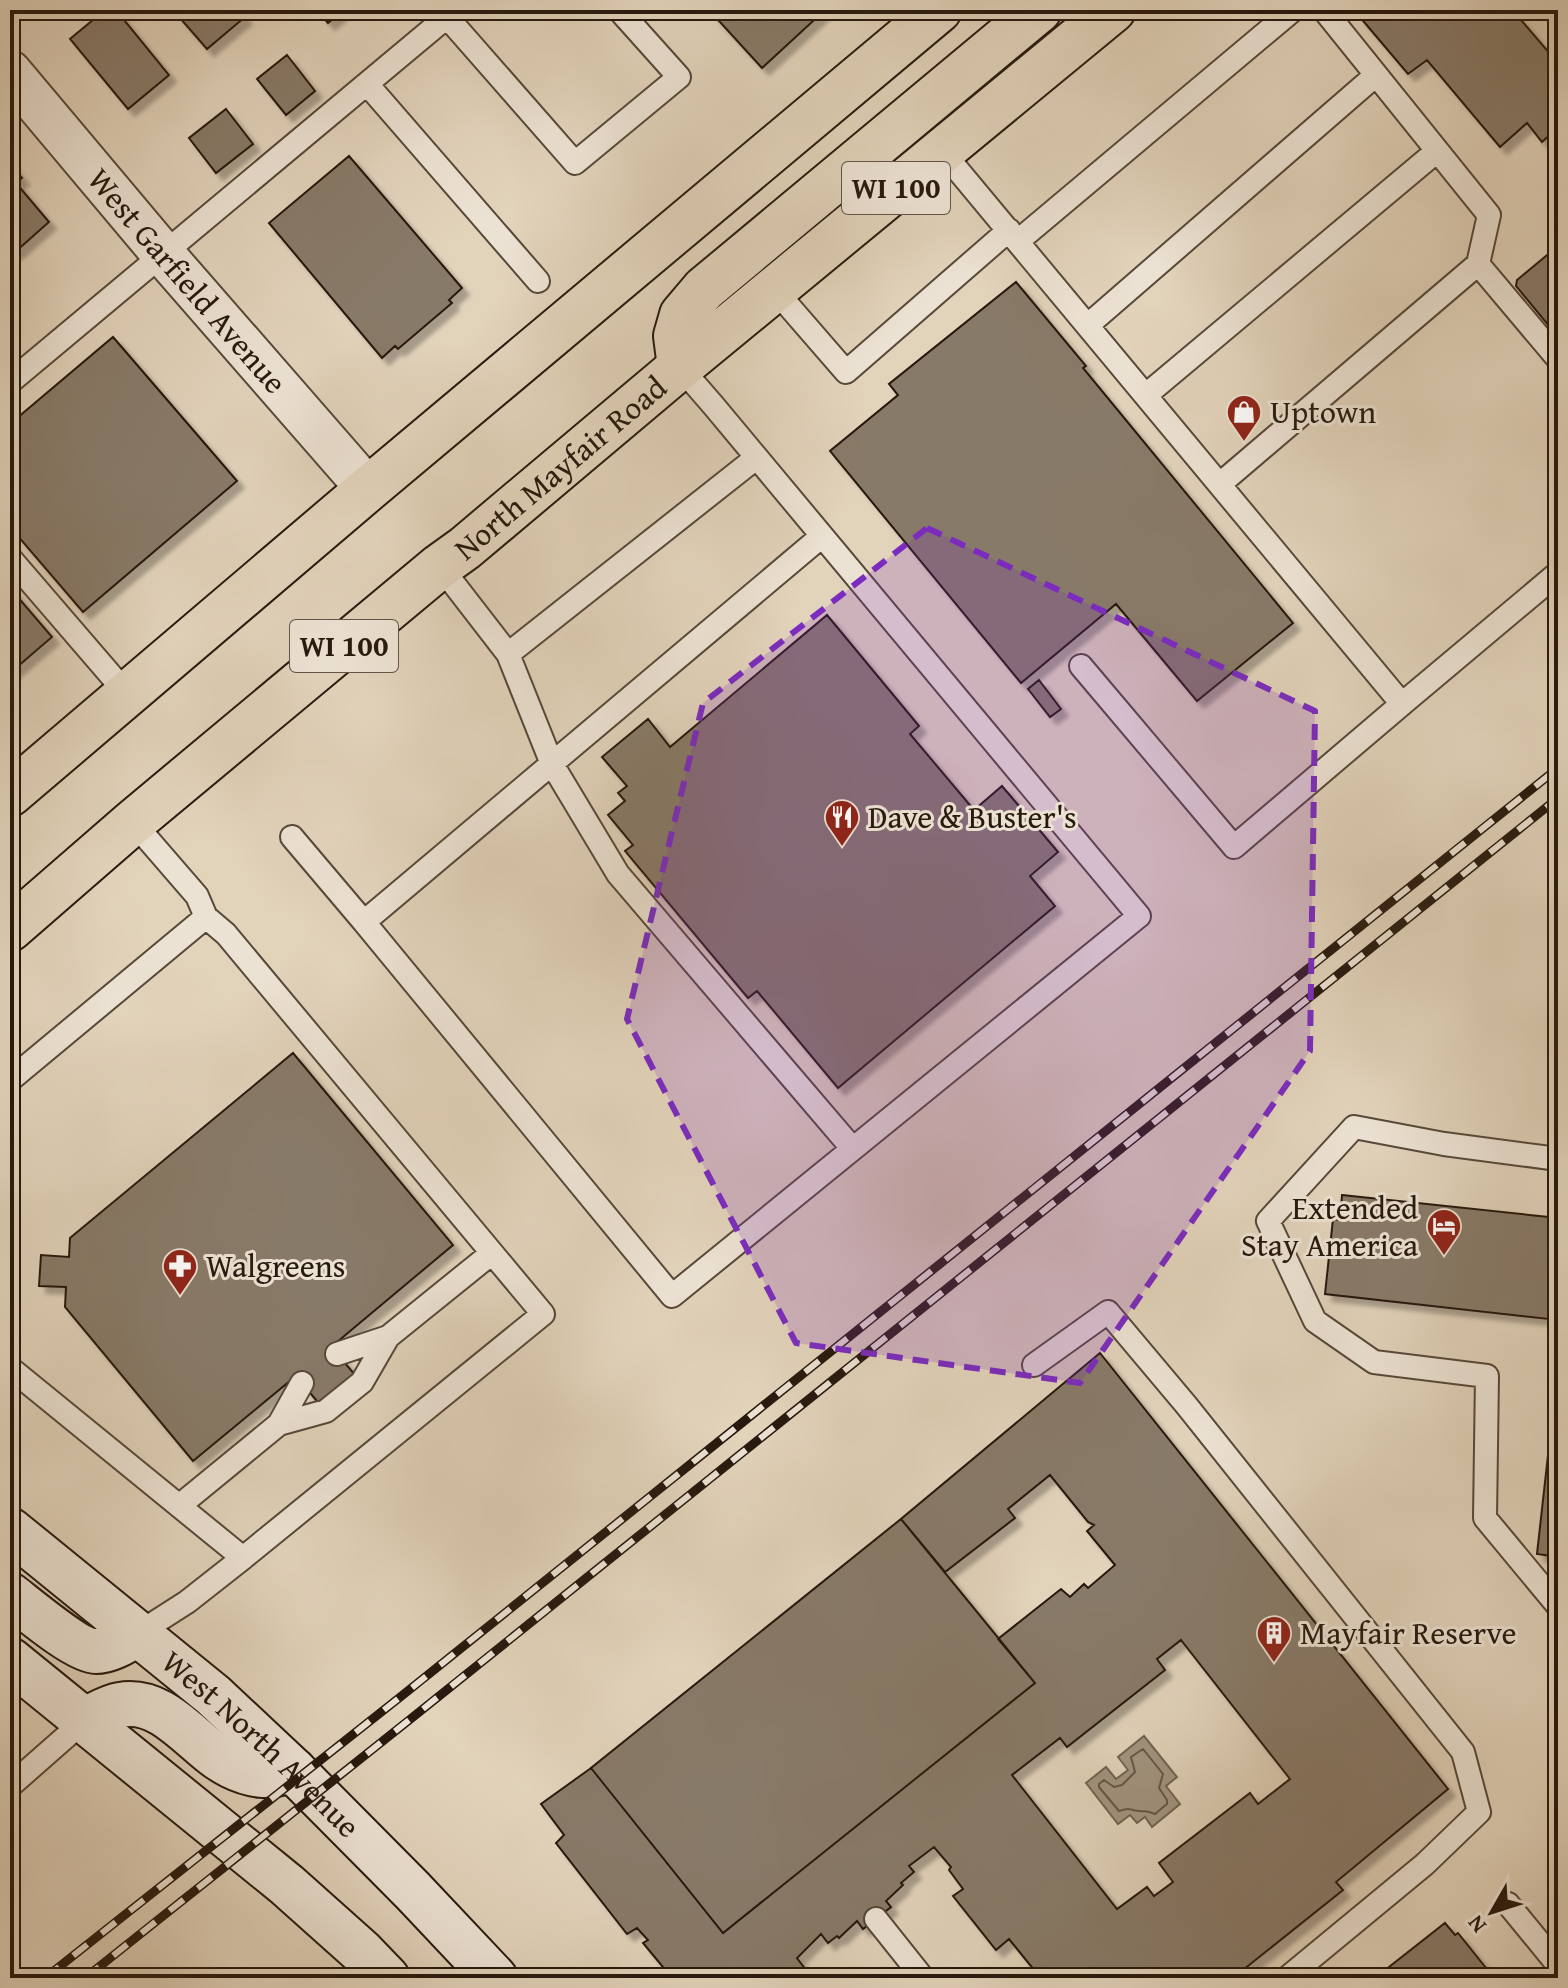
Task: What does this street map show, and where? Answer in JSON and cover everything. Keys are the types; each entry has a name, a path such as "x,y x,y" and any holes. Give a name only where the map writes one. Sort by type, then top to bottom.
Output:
{"main road":[{"path":"10,794 939,10"},
{"path":"680,367 676,336 682,315 704,289 1039,10"},
{"name":"North Mayfair Road","path":"10,929 133,822 440,566 1113,10"},
{"name":"West North Avenue","path":"10,1530 213,1695 293,1770 495,1978"},
{"path":"10,1595 78,1646 92,1652 106,1650 137,1634"},
{"path":"10,1660 287,1885 387,1978"},
{"path":"85,1720 119,1705 140,1706 179,1724 233,1767 264,1775 293,1770"}],"street":[{"name":"West Garfield Avenue","path":"10,72 163,254 368,489"}],"lane":[{"path":"10,382 451,14 575,163 679,77 619,10"},
{"path":"774,289 846,372 1293,10"},
{"path":"1220,484 1478,264 1489,215 1324,10"},
{"path":"1088,325 1376,75"},
{"path":"367,84 538,281"},
{"path":"942,151 1402,704"},
{"path":"1146,395 1437,151"},
{"path":"1478,264 1558,359"},
{"path":"292,837 672,1296 1139,916 680,367"},
{"path":"508,654 756,458"},
{"path":"364,922 822,536"},
{"path":"10,558 127,694"},
{"path":"440,566 508,654 552,764 618,874 852,1148"},
{"path":"1081,666 1234,847 1558,573"},
{"path":"133,822 197,896 206,917 226,934 543,1314 243,1558 187,1602 137,1634"},
{"path":"10,1080 206,917"},
{"path":"1558,1159 1444,1144 1354,1127 1268,1221 1315,1321 1374,1362 1487,1376 1485,1518 1558,1606"},
{"path":"337,1354 388,1337 492,1253"},
{"path":"1034,1365 1108,1312 1197,1418 1463,1752 1479,1812 1425,1864 1287,1978"},
{"path":"279,1424 326,1411 362,1382 388,1337"},
{"path":"10,1368 243,1558"},
{"path":"179,1506 279,1424 302,1383"},
{"path":"10,1786 85,1720"},
{"path":"1508,1904 1558,1965"},
{"path":"876,1919 923,1978"}],"highlighted area":[{"path":"927,528 1315,711 1310,1051 1080,1383 796,1343 627,1019 703,703"}],"water":[{"path":"1144,1736 1177,1777 1166,1786 1180,1804 1152,1827 1145,1817 1137,1823 1130,1815 1118,1824 1086,1783 1106,1767 1116,1779 1128,1770 1118,1757"}],"building":[{"path":"105,10 116,10 169,75 128,109 70,39"},
{"path":"173,10 238,10 245,17 207,49"},
{"path":"317,10 343,10 328,23"},
{"path":"709,10 825,10 762,68"},
{"path":"1366,10 1518,10 1515,13 1558,63 1558,123 1555,130 1542,142 1527,123 1500,147 1427,60 1408,74 1359,16"},
{"path":"287,55 315,91 286,115 257,79"},
{"path":"226,109 253,144 216,173 189,138"},
{"path":"349,156 462,288 449,300 452,303 398,349 395,346 382,358 269,223"},
{"path":"10,164 22,178 16,183 49,222 14,253 10,248"},
{"path":"1552,251 1558,259 1558,337 1516,286 1517,280"},
{"path":"1016,282 1293,623 1197,701 1116,604 1021,683 830,451 898,395 889,384"},
{"path":"113,337 237,481 83,612 10,527 10,424"},
{"path":"10,588 52,637 10,673"},
{"name":"Dave & Buster's","path":"827,615 919,726 910,734 974,810 1002,786 1058,852 1030,876 1055,906 838,1088 757,991 748,998 625,851 633,845 608,815 625,801 618,793 627,786 602,757 648,719 670,747"},
{"path":"1039,680 1061,709 1050,717 1028,689"},
{"path":"293,1053 453,1245 331,1347 357,1377 321,1406 296,1376 193,1461 65,1307 66,1287 39,1286 41,1255 69,1257 70,1238"},
{"name":"Extended Stay America","path":"1342,1195 1558,1218 1558,1320 1325,1294 1333,1219 1340,1220"},
{"name":"Mayfair Reserve","path":"1100,1353 1448,1789 1336,1882 1343,1890 1233,1978 1037,1978 1039,1976 1009,1939 996,1950 953,1896 963,1889 949,1870 951,1867 934,1847 909,1866 914,1872 886,1901 891,1907 863,1929 857,1921 839,1938 837,1936 828,1943 821,1934 797,1958 812,1978 672,1978 643,1943 648,1940 637,1928 627,1934 556,1843 564,1835 541,1804 591,1768 723,1933 1035,1683 998,1639 1061,1589 1070,1597 1084,1584 1088,1588 1115,1565 1087,1531 1094,1525 1088,1522 1050,1475 1008,1509 1015,1518 945,1572 901,1519","holes":["1181,1640 1290,1779 1258,1804 1250,1793 1159,1863 1173,1882 1154,1896 1147,1887 1117,1909 1012,1775 1060,1738 1067,1747 1165,1670 1157,1659"]},
{"path":"1558,1365 1558,1557 1537,1554"},
{"path":"901,1519 1035,1683 723,1933 591,1768"},
{"path":"1445,1923 1455,1935 1458,1933 1494,1978 1375,1978"}],"railway":[{"path":"45,1978 399,1698 1558,768"},
{"path":"85,1978 1558,798"}],"place":[{"name":"Uptown","path":"1244,443"},
{"name":"Dave & Buster's","path":"842,848"},
{"name":"Extended Stay America","path":"1444,1257"},
{"name":"Walgreens","path":"180,1297"},
{"name":"Mayfair Reserve","path":"1274,1664"}]}
